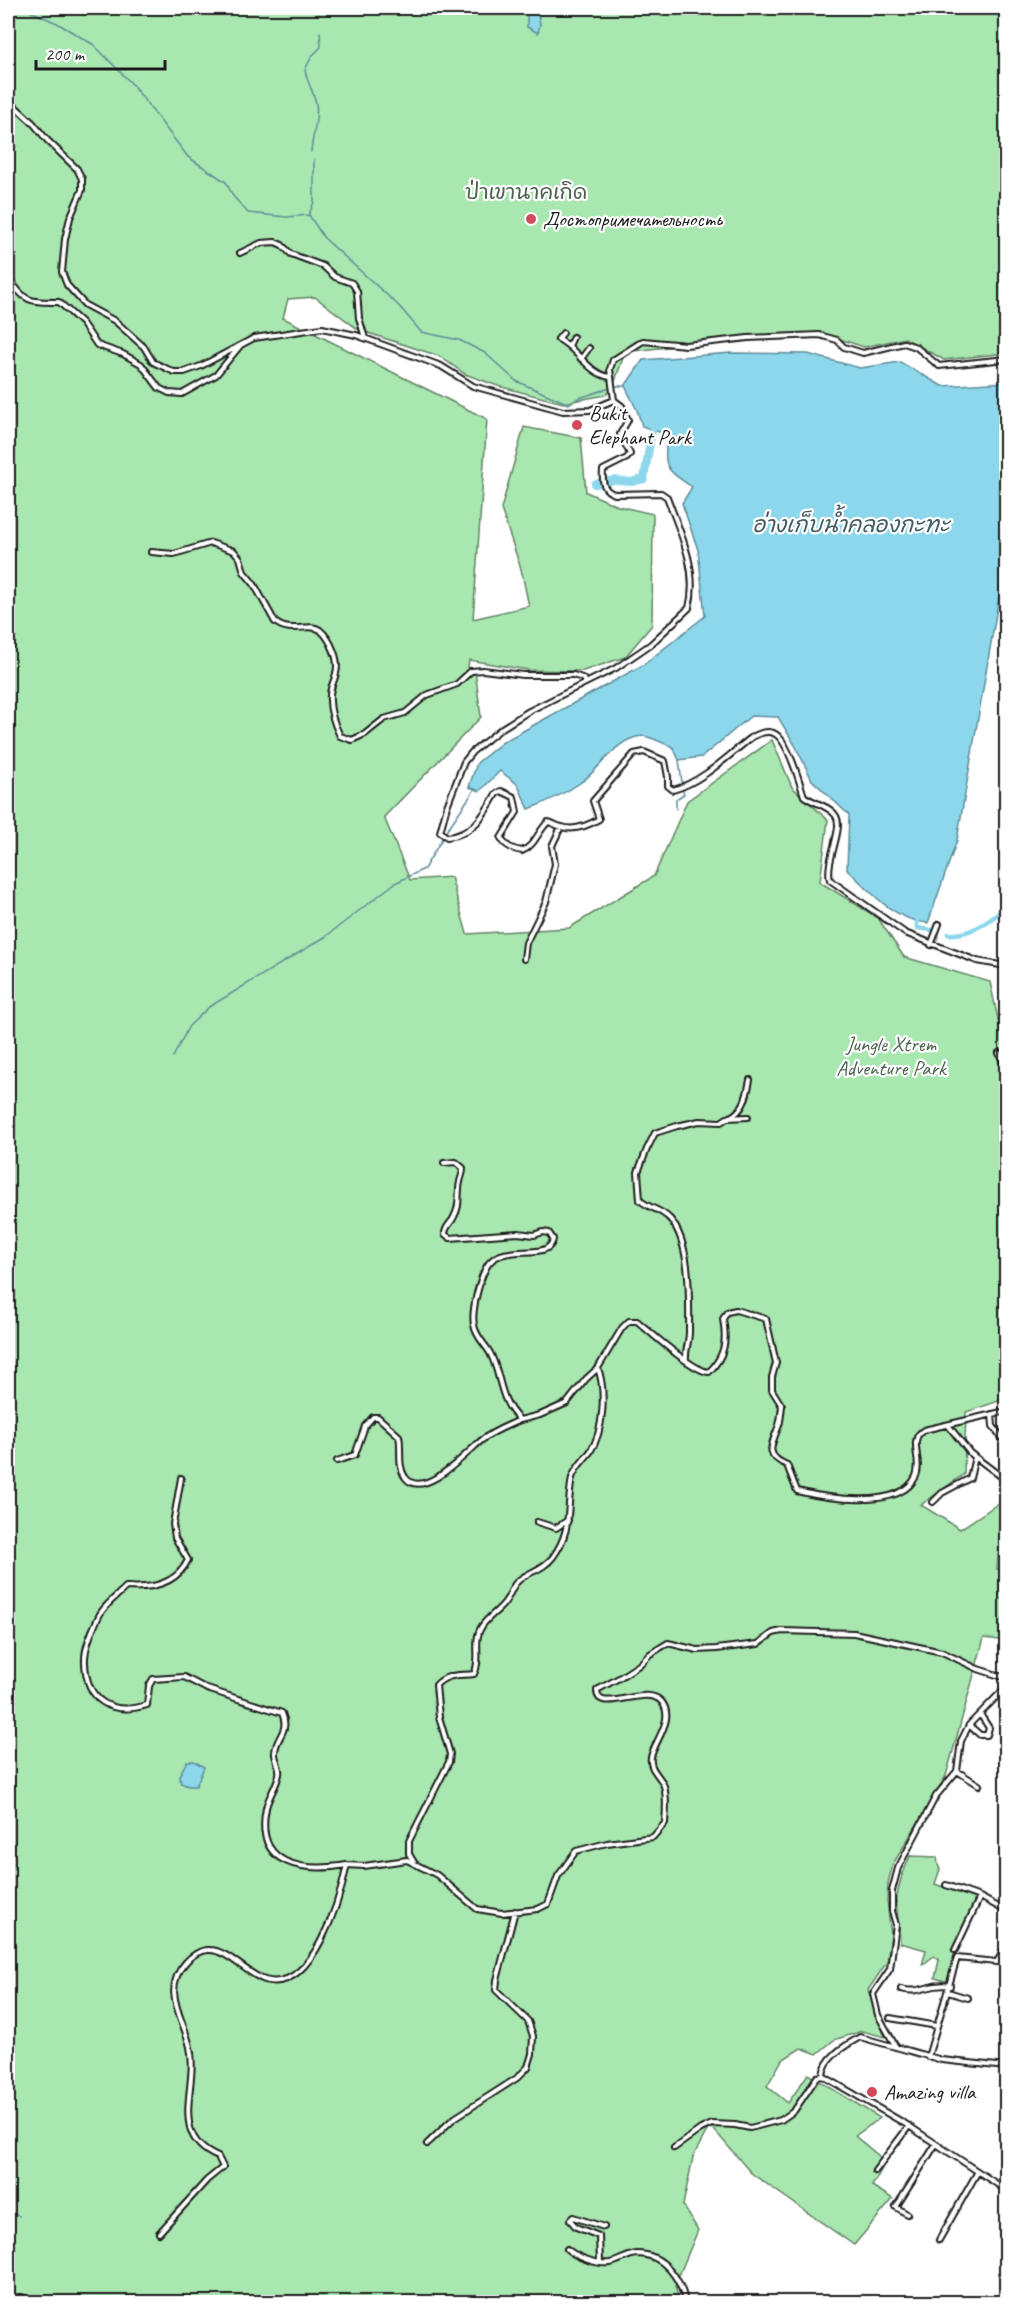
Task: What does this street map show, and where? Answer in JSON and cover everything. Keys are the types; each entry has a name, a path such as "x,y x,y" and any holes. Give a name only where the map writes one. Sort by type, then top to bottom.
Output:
{"street":[{"path":"8,100 77,169 82,179 82,190 70,218 65,239 62,272 67,285 85,305 114,321 144,347 153,362 174,372 184,372 201,366 254,338 322,328 338,330 441,366 473,386 562,411 590,410 614,400"},
{"path":"240,253 261,243 274,242 282,245 291,254 323,266 335,277 345,279 357,291 359,318 365,339"},
{"path":"8,276 20,295 32,302 59,302 82,323 97,345 123,354 141,364 159,388 169,393 182,394 216,375 240,346"},
{"path":"563,333 558,339 597,372 610,377"},
{"path":"1006,359 939,366 916,347 904,343 863,353 844,347 837,340 819,335 748,338 686,345 643,341 613,360 610,377 614,400 622,406 628,420 620,434 630,454 627,458 603,470 604,486 608,492 615,494 661,493 667,497 688,555 691,600 689,608 651,644 616,668 521,716 472,752 464,762 447,806 440,832 447,837 452,837 473,827 481,820 496,794 501,791 510,794 516,800 517,812 501,838 503,843 514,850 522,851 528,849 548,822 561,827 589,825 599,819 593,801 634,754 644,752 665,761 668,786 674,790 684,787 761,732 777,735 785,747 804,796 830,810 836,816 837,829 828,871 830,880 905,933 977,961 1006,966"},
{"path":"569,346 573,336"},
{"path":"581,359 589,348"},
{"path":"151,552 174,554 211,543 234,551 240,558 244,572 254,584 275,622 287,628 315,628 322,632 334,652 337,665 330,695 331,711 340,736 352,740 366,734 384,719 405,712 427,695 457,684 471,671 483,670 523,675 573,675 586,682"},
{"path":"524,959 526,943 546,902 555,864 552,846 561,827"},
{"path":"931,945 939,924"},
{"path":"999,1053 1006,1069"},
{"path":"686,1360 685,1347 689,1336 689,1286 682,1244 677,1229 670,1219 657,1208 645,1205 640,1200 638,1172 656,1133 699,1121 721,1122 738,1113 743,1106 750,1080"},
{"path":"727,1118 748,1117"},
{"path":"444,1163 456,1162 463,1168 459,1204 454,1217 445,1229 445,1234 450,1238 518,1233 534,1235 543,1232 549,1233 553,1239 548,1249 511,1252 494,1257 485,1269 474,1308 473,1324 477,1335 491,1355 499,1386 513,1415 520,1420"},
{"path":"337,1461 355,1455 365,1426 373,1417 378,1417 399,1436 401,1468 405,1476 409,1481 422,1483 441,1475 493,1432 567,1403 598,1368 629,1320 637,1321 686,1360 704,1372 709,1372 718,1364 725,1345 723,1319 727,1312 736,1310 766,1319 776,1363 772,1377 772,1390 782,1406 771,1452 775,1460 787,1465 797,1491 866,1500 891,1495 903,1490 916,1477 919,1464 915,1437 917,1433 1006,1411"},
{"path":"415,1864 409,1854 409,1841 449,1762 450,1754 439,1717 436,1685 442,1679 453,1675 474,1674 478,1667 477,1648 480,1628 489,1616 502,1606 519,1580 543,1567 553,1556 567,1530 573,1477 590,1453 600,1429 603,1381 598,1368"},
{"path":"992,1414 993,1426 1006,1443"},
{"path":"948,1425 975,1458 1003,1478 1006,1492"},
{"path":"933,1502 942,1493 970,1478 975,1458"},
{"path":"181,1478 173,1524 174,1538 188,1560 176,1577 158,1585 142,1588 126,1587 102,1612 89,1640 85,1661 88,1681 97,1700 109,1706 132,1710 147,1705 149,1686 153,1679 184,1677 207,1689 282,1713 284,1728 275,1752 280,1773 266,1807 264,1825 267,1841 275,1856 290,1863 322,1869 407,1860 437,1875 477,1909 502,1913 538,1910 548,1904 558,1876 576,1851 607,1843 653,1837 665,1823 664,1787 651,1765 651,1757 667,1718 662,1702 654,1697 641,1695 607,1701 599,1700 597,1690 639,1665 650,1654 668,1643 697,1650 716,1649 758,1644 773,1633 782,1631 854,1633 942,1652 978,1669 1006,1678"},
{"path":"537,1522 556,1528 569,1519"},
{"path":"896,2048 878,2015 873,1994 890,1970 896,1925 892,1911 892,1891 898,1868 936,1796 957,1771 961,1741 969,1725 1006,1687"},
{"path":"969,1725 980,1735 987,1735 989,1728 980,1714"},
{"path":"957,1771 979,1785"},
{"path":"159,2233 207,2180 222,2167 218,2157 207,2152 196,2140 188,2121 191,2049 174,1994 180,1971 186,1962 197,1953 209,1949 218,1952 251,1974 267,1980 279,1981 294,1974 306,1964 320,1945 333,1915 347,1865"},
{"path":"946,1885 1006,1911"},
{"path":"955,1950 980,1898"},
{"path":"427,2144 453,2119 516,2078 528,2067 532,2054 533,2036 528,2021 496,1990 515,1911"},
{"path":"997,1963 1006,1946"},
{"path":"928,2057 957,1958 1006,1963"},
{"path":"901,1989 920,1990 937,1983 950,1986"},
{"path":"948,1992 968,1998"},
{"path":"890,2018 937,2026"},
{"path":"823,2076 826,2066 842,2047 861,2037 928,2057 1006,2067"},
{"path":"674,2148 712,2124 750,2128 781,2120 794,2111 817,2077 823,2076 909,2126 1006,2190"},
{"path":"875,2171 909,2126"},
{"path":"907,2214 896,2206 936,2144"},
{"path":"939,2240 977,2172"},
{"path":"600,2262 599,2236 576,2227 570,2220 573,2217 604,2227"},
{"path":"567,2249 574,2254 610,2263 636,2254 648,2255 660,2261 673,2274 681,2286 686,2302"},
{"path":"8,2299 21,2298 31,2302"}],"green space":[{"path":"8,8 1006,8 1006,353 944,360 905,338 864,347 821,333 780,334 625,352 612,390 605,395 563,403 498,386 465,374 439,356 359,330 315,297 288,299 283,318 487,419 473,619 529,606 521,569 501,509 524,427 581,438 586,492 618,506 653,514 652,625 625,657 583,671 528,670 469,660 468,667 475,670 481,717 384,817 410,880 451,877 467,934 569,928 654,876 687,801 772,740 792,787 828,820 820,882 878,918 904,957 990,982 1003,1042 1006,1077 1006,1379 999,1401 966,1412 964,1474 921,1505 960,1529 1002,1501 997,1569 1006,1570 1006,1641 984,1638 946,1776 893,1864 888,1883 887,1901 891,1935 887,1962 868,1990 885,2037 862,2031 834,2040 817,2054 801,2048 782,2060 767,2086 788,2103 808,2074 880,2118 855,2136 886,2162 872,2186 893,2199 854,2245 751,2173 710,2125 693,2157 683,2205 698,2230 675,2285 679,2302 8,2302"},
{"path":"910,1856 937,1857 940,1869 935,1884 975,1899 953,1950 948,1982 935,1978 939,1960 934,1956 922,1965 926,1950 900,1943 897,1896"}],"water":[{"path":"527,8 537,8 540,24 538,33 527,27"},
{"name":"อ่างเก็บน้ำคลองกะทะ","path":"731,353 808,354 860,368 900,362 942,386 1006,382 1006,556 957,840 928,923 904,917 893,911 847,869 849,815 812,780 778,717 751,716 702,757 679,760 673,747 646,736 633,738 616,748 580,783 555,798 529,809 517,784 500,771 480,791 469,787 477,763 503,742 643,665 705,616 698,550 682,503 692,487 668,467 666,461 667,435 642,426 625,386 643,360"},
{"path":"187,1761 194,1761 204,1767 196,1786 181,1783 179,1776"}],"waterway":[{"path":"23,8 57,23 94,45 132,84 188,157 226,182 233,196 248,213 286,217 309,215 324,238 399,306 421,332 459,340 485,353 516,381 569,404 572,402"},
{"path":"311,152 317,109 305,70 312,56 321,47 320,32"},
{"path":"309,214 314,202 314,159"},
{"path":"616,386 625,386"},
{"path":"576,399 610,388"},
{"path":"595,484 614,480 631,482 644,479 652,430"},
{"path":"679,760 682,783"},
{"path":"445,833 475,789"},
{"path":"676,809 676,799 684,794 683,791"},
{"path":"173,1057 189,1026 209,1007 325,937 395,883 424,869 443,837"},
{"path":"948,934 972,930 1006,907"},
{"path":"917,922 917,928 932,930"},
{"path":"8,2211 19,2216"}],"place":[{"name":"Достопримечательность","path":"531,219"},
{"name":"Bukit Elephant Park","path":"577,425"},
{"name":"Amazing villa","path":"872,2092"}],"park label":[{"name":"ป่าเขานาคเกิด","path":"526,192"},
{"name":"Jungle Xtrem Adventure Park","path":"891,1056"}]}
